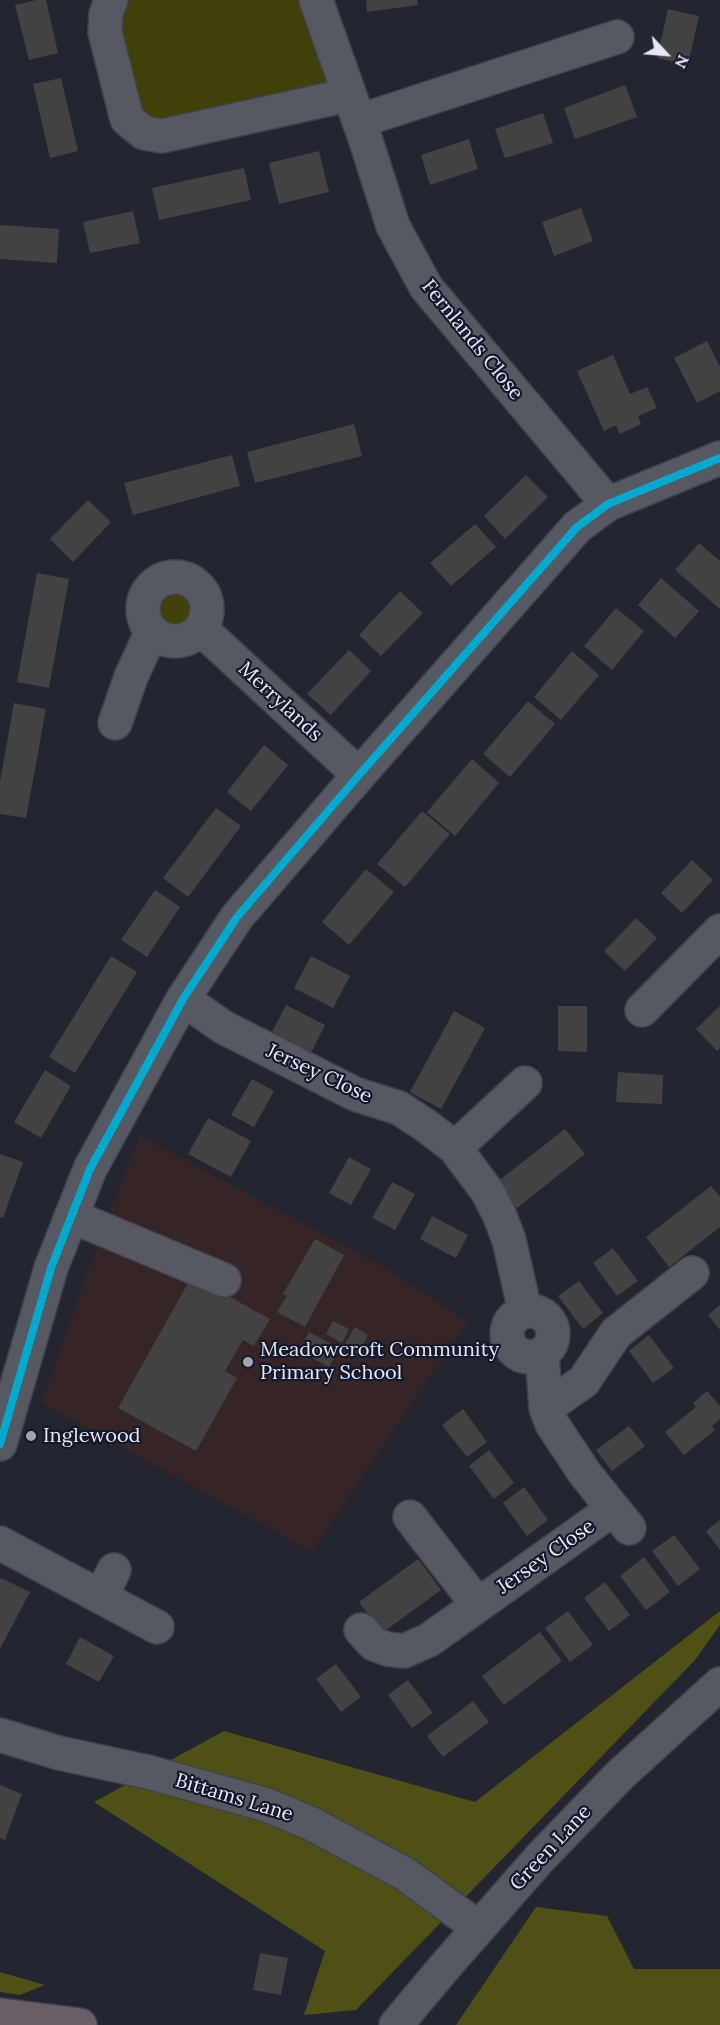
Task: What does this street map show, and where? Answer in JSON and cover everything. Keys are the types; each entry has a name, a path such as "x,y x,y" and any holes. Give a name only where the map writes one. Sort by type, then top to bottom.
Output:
{"highway":[{"path":"0,2015 80,2025"}],"street":[{"path":"111,0 106,14 105,32 127,119 144,133 162,136 353,108 617,37"},
{"name":"Fernlands Close","path":"316,0 393,226 426,287 608,504"},
{"path":"0,1444 51,1268 90,1169 183,999 237,917 577,527 608,504 720,458"},
{"path":"181,576 195,582 206,596 208,612 201,629 186,640 169,642 152,633 143,620 142,604 149,589 165,577 181,576"},
{"name":"Merrylands","path":"201,629 359,775"},
{"path":"115,723 152,633"},
{"path":"643,1011 720,931"},
{"name":"Jersey Close","path":"183,999 223,1027 355,1094 399,1108 455,1148 486,1191 499,1214 509,1240 525,1311 536,1311 546,1316 552,1325 554,1336 550,1347 542,1354 546,1408 552,1424 586,1475 621,1519 478,1605 429,1640 404,1651 387,1649 374,1644 361,1630"},
{"path":"455,1148 525,1083"},
{"path":"71,1216 224,1280"},
{"path":"546,1408 584,1381 616,1333 692,1273"},
{"name":"Jersey Close","path":"410,1516 478,1605"},
{"path":"0,1544 108,1584 158,1627"},
{"name":"Green Lane","path":"396,2025 540,1858 620,1774 720,1684"},
{"name":"Bittams Lane","path":"0,1735 59,1753 159,1775 267,1804 312,1824 405,1874 479,1928"}],"shaded area":[{"path":"111,0 316,0 348,95 144,133"},
{"path":"176,593 187,598 192,609 187,620 176,625 165,620 160,609 165,598"},
{"name":"Meadowcroft Community Primary School","path":"140,1135 383,1266 468,1321 312,1552 41,1403 103,1229"},
{"path":"720,1611 720,1625 695,1660 356,2010 304,2015 325,1951 94,1802 224,1731 475,1802"},
{"path":"536,1907 607,1916 634,1969 720,1969 720,2025 456,2025"},
{"path":"0,1972 45,1985 20,1995 0,1992"}],"building":[{"path":"46,0 58,53 29,60 15,5"},
{"path":"366,0 417,0 418,5 367,12"},
{"path":"668,9 699,16 688,65 657,58"},
{"path":"61,78 78,151 50,158 33,84"},
{"path":"625,85 637,117 575,139 564,108"},
{"path":"543,113 553,143 505,158 495,129"},
{"path":"469,139 478,169 430,185 421,155"},
{"path":"319,151 329,192 279,204 269,163"},
{"path":"244,168 251,200 159,220 152,188"},
{"path":"581,208 593,241 554,256 542,222"},
{"path":"133,211 140,243 90,253 83,222"},
{"path":"0,225 59,229 57,263 0,259"},
{"path":"707,341 720,367 720,391 697,403 674,358"},
{"path":"613,355 630,394 647,387 657,408 638,416 641,424 620,434 616,425 604,431 577,371"},
{"path":"354,424 362,456 255,483 247,452"},
{"path":"232,455 240,486 133,515 124,483"},
{"path":"526,475 548,497 505,539 484,516"},
{"path":"88,500 111,522 73,562 50,539"},
{"path":"475,524 496,547 451,586 430,563"},
{"path":"699,543 720,561 720,609 675,570"},
{"path":"37,573 69,579 49,688 17,682"},
{"path":"661,578 699,611 675,638 638,605"},
{"path":"400,591 423,613 381,656 359,635"},
{"path":"616,608 644,631 612,670 584,646"},
{"path":"349,650 371,671 331,715 307,694"},
{"path":"572,651 599,675 561,720 534,697"},
{"path":"528,701 555,724 510,777 483,754"},
{"path":"14,703 46,709 26,818 0,814 0,782"},
{"path":"264,745 288,765 251,811 227,792"},
{"path":"472,759 499,783 455,836 427,812"},
{"path":"216,808 241,826 188,897 163,878"},
{"path":"422,811 450,834 405,887 377,864"},
{"path":"692,860 713,880 682,913 661,893"},
{"path":"366,869 394,892 349,945 322,922"},
{"path":"155,890 180,907 147,957 121,940"},
{"path":"636,918 657,938 625,971 604,951"},
{"path":"111,956 137,972 75,1073 49,1057"},
{"path":"311,956 350,976 333,1008 294,988"},
{"path":"286,1005 325,1025 311,1053 272,1032"},
{"path":"558,1006 587,1006 587,1052 558,1051"},
{"path":"720,1006 720,1048 717,1051 696,1029"},
{"path":"454,1011 485,1028 441,1109 410,1092"},
{"path":"45,1070 71,1086 41,1138 14,1122"},
{"path":"618,1072 663,1075 662,1104 616,1102"},
{"path":"252,1079 274,1091 254,1127 231,1115"},
{"path":"208,1118 251,1141 231,1177 188,1154"},
{"path":"565,1129 585,1154 517,1208 497,1182"},
{"path":"0,1154 23,1162 3,1218 0,1217"},
{"path":"349,1157 371,1169 351,1205 329,1193"},
{"path":"392,1182 415,1194 395,1230 372,1218"},
{"path":"711,1186 720,1197 720,1227 669,1267 646,1237"},
{"path":"432,1216 468,1235 456,1258 420,1239"},
{"path":"315,1239 344,1255 305,1327 277,1312 287,1296 283,1294"},
{"path":"613,1248 638,1281 617,1296 593,1263"},
{"path":"192,1276 215,1293 226,1299 228,1296 270,1319 254,1346 243,1340 225,1371 237,1378 196,1451 118,1408"},
{"path":"579,1281 603,1313 583,1329 558,1296"},
{"path":"720,1305 720,1330 708,1315"},
{"path":"333,1321 349,1329 342,1343 326,1334"},
{"path":"355,1327 368,1335 356,1357 342,1349"},
{"path":"309,1332 339,1348 329,1367 299,1351"},
{"path":"649,1335 674,1368 653,1383 629,1351"},
{"path":"707,1391 720,1406 720,1419 712,1426 715,1430 684,1455 665,1432 696,1407 693,1403"},
{"path":"463,1409 487,1442 467,1457 442,1425"},
{"path":"629,1426 645,1446 612,1471 596,1450"},
{"path":"489,1450 514,1483 494,1499 469,1466"},
{"path":"524,1487 548,1520 527,1536 503,1503"},
{"path":"720,1520 720,1550 706,1531"},
{"path":"674,1535 700,1569 678,1586 652,1551"},
{"path":"644,1557 670,1592 646,1610 620,1576"},
{"path":"418,1559 441,1590 382,1633 359,1602"},
{"path":"1,1578 30,1592 0,1649 0,1580"},
{"path":"605,1582 630,1615 609,1631 584,1598"},
{"path":"568,1611 593,1645 570,1662 545,1628"},
{"path":"540,1632 562,1661 504,1705 482,1676"},
{"path":"80,1637 114,1656 99,1682 66,1664"},
{"path":"336,1664 361,1697 341,1712 316,1679"},
{"path":"408,1680 433,1713 412,1728 388,1695"},
{"path":"473,1701 489,1722 443,1757 427,1736"},
{"path":"0,1785 22,1794 5,1840 0,1838"},
{"path":"260,1953 288,1958 281,1995 253,1990"}],"transit line":[{"path":"0,1444 51,1268 90,1169 183,999 237,917 577,527 608,504 720,458"}],"place":[{"name":"Meadowcroft Community Primary School","path":"248,1362"},
{"name":"Inglewood","path":"31,1436"}]}
